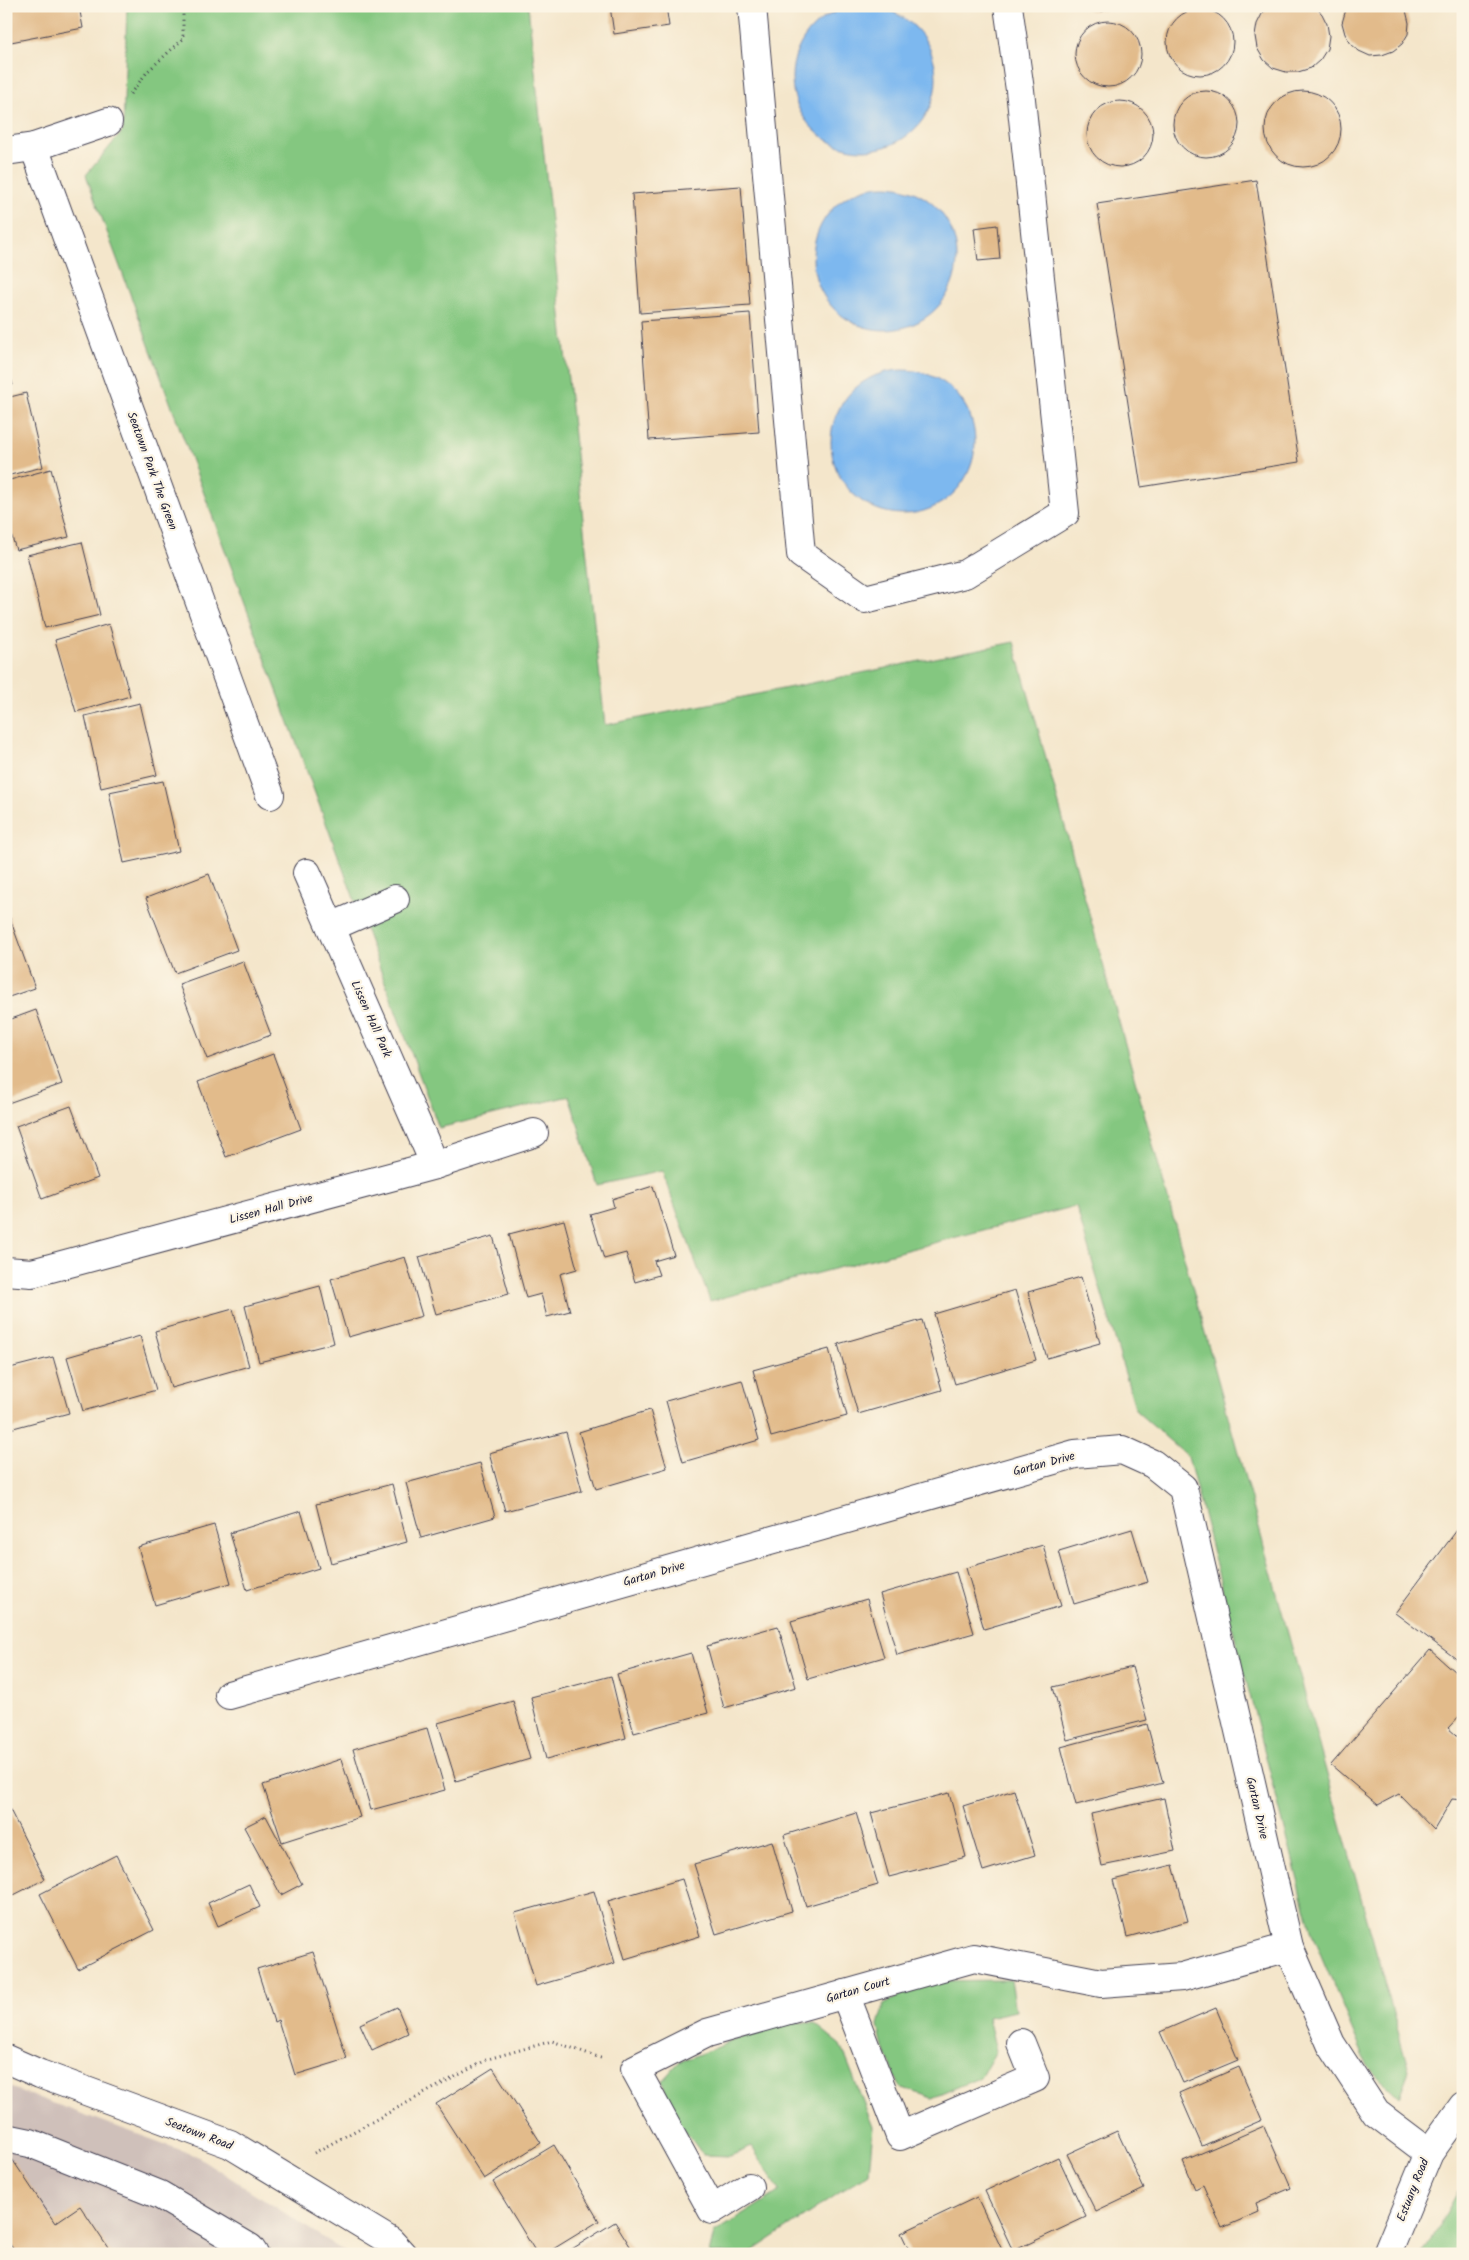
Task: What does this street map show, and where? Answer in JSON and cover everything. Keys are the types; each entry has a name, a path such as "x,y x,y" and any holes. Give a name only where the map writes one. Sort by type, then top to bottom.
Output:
{"street":[{"path":"752,6 801,554 865,599 965,574 1065,513 1021,100 1008,6"},
{"path":"6,151 34,147 108,122"},
{"name":"Seatown Park The Green","path":"34,147 270,795"},
{"name":"Lissen Hall Park","path":"307,873 435,1165"},
{"path":"331,927 394,899"},
{"name":"Lissen Hall Drive","path":"6,1271 32,1272 435,1165 534,1133"},
{"name":"Gartan Drive","path":"229,1695 1075,1454 1122,1450 1154,1464 1183,1488 1289,1947 1331,2044 1376,2113 1429,2153"},
{"name":"Gartan Court","path":"635,2069 707,2032 974,1958 1101,1984 1182,1977 1289,1947"},
{"path":"845,1994 900,2136 1035,2078 1021,2043"},
{"name":"Seatown Road","path":"6,2059 40,2074 230,2144 390,2241 402,2254"},
{"path":"635,2069 712,2210 749,2187"},
{"name":"Estuary Road","path":"1387,2254 1429,2153 1463,2106"},
{"path":"6,2138 30,2143 160,2195 250,2248 254,2254"}],"path":[{"path":"108,122 148,71 183,39 183,6"},
{"path":"292,2181 307,2156 488,2059 552,2042 635,2069"}],"shaded area":[{"path":"6,2086 197,2156 348,2254 6,2254"}],"green space":[{"path":"127,6 528,6 605,725 1014,642 1409,2071 1399,2097 1368,2067 1312,1934 1188,1457 1136,1411 1076,1206 710,1301 662,1171 597,1185 569,1096 439,1128 86,175 123,131"},
{"path":"1011,1980 1016,2011 988,2017 996,2051 981,2077 932,2098 900,2087 882,2043 878,2025 884,2004 928,1981"},
{"path":"781,2022 814,2023 841,2045 873,2127 869,2173 748,2254 709,2254 714,2233 780,2191 752,2147 730,2156 703,2155 673,2114 662,2081 679,2062"},
{"path":"1463,2183 1463,2254 1423,2254"}],"water":[{"path":"864,6 892,11 915,27 931,50 936,78 931,106 915,129 892,145 864,150 836,145 813,129 797,106 792,78 797,50 813,27 836,11"},
{"path":"885,186 899,187 913,192 925,198 936,207 945,218 951,230 956,244 956,272 951,286 945,298 936,309 925,318 913,324 899,329 885,330 871,329 857,324 845,318 834,309 825,298 819,286 814,272 813,258 814,244 819,230 825,218 834,207 845,198 857,192 871,187"},
{"path":"903,370 931,375 954,391 970,414 975,442 970,470 954,493 931,509 903,514 875,509 852,493 836,470 831,442 836,414 852,391 875,375"}],"building":[{"path":"6,6 79,6 83,28 11,42"},
{"path":"610,6 666,6 669,26 614,34"},
{"path":"1079,6 1115,6 1103,11 1091,11"},
{"path":"1269,6 1315,6 1322,14 1327,24 1329,36 1327,49 1320,60 1311,68 1298,72 1286,72 1273,68 1264,60 1257,48 1255,36 1257,24"},
{"path":"1347,6 1405,6 1409,23 1408,34 1402,44 1393,51 1382,55 1370,56 1359,51 1351,44 1345,34 1342,23"},
{"path":"1200,9 1213,11 1228,24 1231,29 1233,42 1231,55 1218,70 1213,73 1200,75 1187,73 1172,60 1169,55 1167,42 1169,29 1182,14 1187,11"},
{"path":"1102,21 1114,21 1126,26 1136,36 1141,48 1139,67 1126,82 1114,87 1102,87 1090,82 1080,72 1075,60 1075,48 1080,36 1090,26"},
{"path":"1200,91 1212,91 1224,96 1234,106 1239,118 1237,137 1224,152 1212,157 1200,157 1188,152 1178,142 1173,130 1173,118 1178,106 1188,96"},
{"path":"1303,91 1318,94 1330,102 1338,114 1341,129 1338,144 1330,156 1318,164 1303,167 1288,164 1276,156 1268,144 1265,129 1268,114 1276,102 1288,94"},
{"path":"1114,101 1126,101 1138,106 1148,116 1153,128 1151,147 1138,162 1126,167 1114,167 1102,162 1092,152 1087,140 1087,128 1092,116 1102,106"},
{"path":"1256,180 1299,462 1141,487 1097,204"},
{"path":"741,186 750,305 640,313 632,194"},
{"path":"997,225 1000,259 978,261 974,228"},
{"path":"750,313 759,432 649,440 641,321"},
{"path":"6,361 13,385 6,387"},
{"path":"26,393 43,467 6,476 6,398"},
{"path":"51,469 69,537 16,550 6,517 6,481"},
{"path":"82,542 100,615 45,628 27,555"},
{"path":"109,624 130,696 76,712 55,640"},
{"path":"140,703 157,775 101,788 85,716"},
{"path":"163,781 179,851 124,863 109,792"},
{"path":"209,874 237,950 175,973 146,898"},
{"path":"9,916 35,988 6,998 6,917"},
{"path":"243,961 271,1035 207,1059 179,984"},
{"path":"36,1010 62,1084 8,1103 6,1021"},
{"path":"273,1054 301,1129 226,1157 198,1082"},
{"path":"71,1106 98,1178 42,1199 16,1126"},
{"path":"653,1186 674,1255 654,1261 659,1275 635,1282 626,1253 604,1259 590,1214 614,1207 612,1199"},
{"path":"564,1220 577,1269 560,1274 570,1311 547,1317 541,1294 526,1298 509,1234"},
{"path":"493,1236 509,1294 436,1314 419,1257"},
{"path":"405,1257 422,1316 348,1337 331,1279"},
{"path":"1081,1277 1100,1343 1047,1358 1028,1292"},
{"path":"320,1286 334,1343 259,1362 245,1306"},
{"path":"1015,1290 1036,1360 955,1384 934,1314"},
{"path":"233,1309 249,1366 171,1388 155,1331"},
{"path":"922,1320 942,1390 858,1414 838,1344"},
{"path":"140,1336 156,1390 83,1411 67,1357"},
{"path":"829,1349 847,1416 771,1437 753,1370"},
{"path":"53,1357 69,1413 6,1430 6,1369"},
{"path":"742,1380 759,1440 683,1462 666,1401"},
{"path":"650,1410 667,1468 596,1489 579,1432"},
{"path":"566,1432 582,1491 505,1511 489,1453"},
{"path":"480,1463 495,1517 421,1538 406,1483"},
{"path":"392,1484 407,1542 331,1563 316,1504"},
{"path":"301,1511 319,1568 247,1590 230,1533"},
{"path":"1463,1522 1463,1664 1395,1613"},
{"path":"214,1525 231,1583 155,1605 138,1547"},
{"path":"1132,1529 1148,1582 1074,1604 1059,1551"},
{"path":"1043,1545 1061,1606 984,1629 966,1568"},
{"path":"956,1572 974,1633 897,1655 880,1594"},
{"path":"867,1599 884,1657 808,1679 791,1621"},
{"path":"778,1626 796,1687 724,1708 707,1646"},
{"path":"1430,1650 1463,1679 1463,1712 1448,1728 1463,1741 1463,1800 1452,1799 1434,1830 1399,1794 1378,1805 1331,1765"},
{"path":"691,1653 708,1713 634,1733 617,1674"},
{"path":"1132,1667 1147,1720 1067,1740 1053,1687"},
{"path":"611,1676 626,1738 546,1759 531,1697"},
{"path":"513,1701 530,1759 456,1781 438,1723"},
{"path":"1147,1724 1163,1783 1076,1805 1061,1747"},
{"path":"427,1728 445,1790 371,1810 353,1749"},
{"path":"341,1759 360,1817 282,1842 263,1785"},
{"path":"1014,1790 1035,1855 983,1871 963,1806"},
{"path":"949,1793 966,1857 889,1877 871,1813"},
{"path":"1164,1798 1175,1851 1102,1866 1091,1814"},
{"path":"6,1802 45,1879 6,1899"},
{"path":"856,1813 878,1885 806,1906 784,1835"},
{"path":"266,1816 302,1884 281,1895 244,1827"},
{"path":"772,1841 792,1911 716,1934 694,1864"},
{"path":"116,1855 154,1930 78,1969 40,1894"},
{"path":"1173,1865 1188,1921 1127,1937 1113,1880"},
{"path":"682,1879 700,1936 625,1959 608,1901"},
{"path":"249,1884 260,1907 218,1926 208,1903"},
{"path":"594,1891 615,1963 536,1986 515,1913"},
{"path":"313,1952 347,2059 295,2075 278,2020 274,2022 257,1969"},
{"path":"397,2007 408,2033 372,2050 360,2024"},
{"path":"1216,2008 1238,2060 1183,2083 1160,2032"},
{"path":"1239,2067 1262,2120 1202,2146 1179,2093"},
{"path":"493,2068 541,2143 484,2179 436,2104"},
{"path":"1264,2126 1291,2188 1256,2203 1259,2212 1222,2228 1203,2185 1195,2189 1183,2161"},
{"path":"1117,2131 1144,2189 1096,2212 1067,2154"},
{"path":"554,2145 599,2221 545,2254 537,2254 493,2182"},
{"path":"1058,2157 1086,2217 1013,2251 985,2191"},
{"path":"12,2159 55,2223 80,2206 112,2254 9,2254 14,2250 6,2239 6,2163"},
{"path":"977,2197 1004,2254 911,2254 901,2233"},
{"path":"615,2222 635,2254 564,2254"}]}
